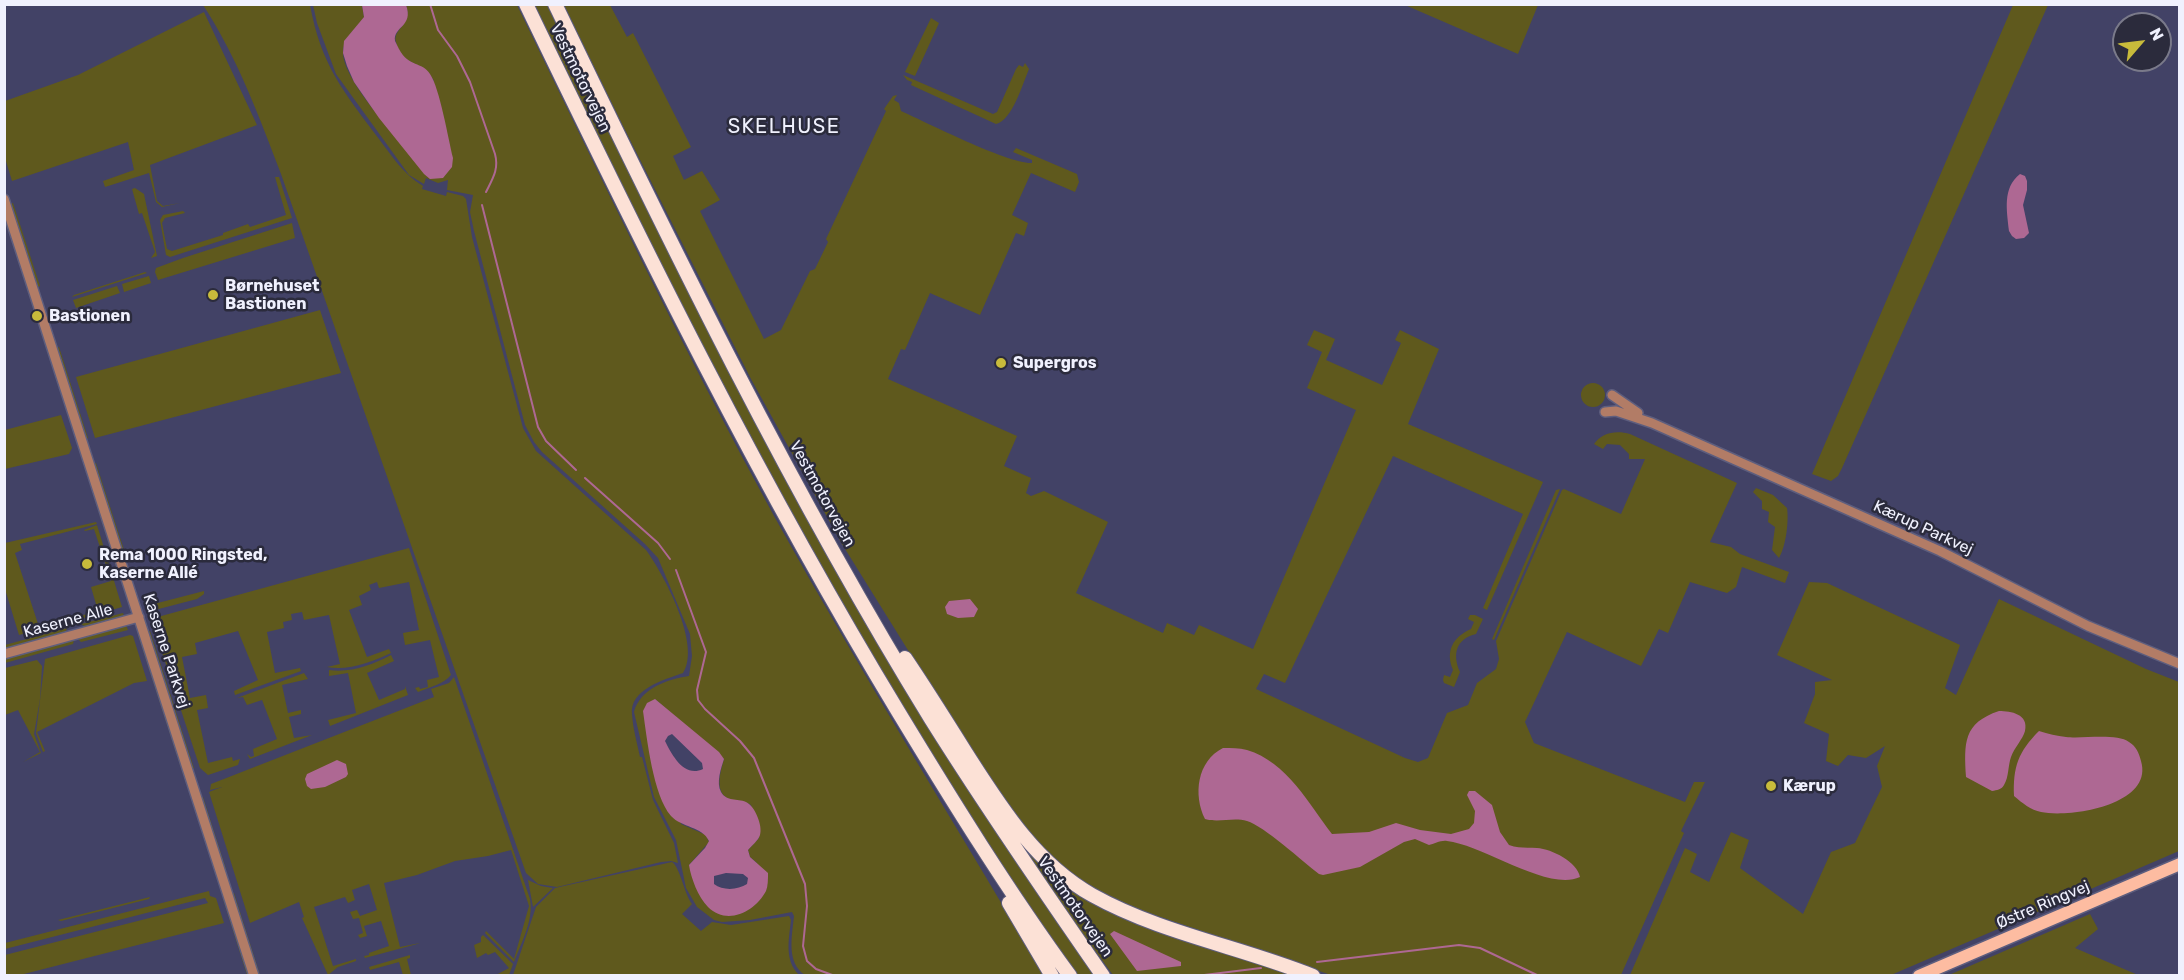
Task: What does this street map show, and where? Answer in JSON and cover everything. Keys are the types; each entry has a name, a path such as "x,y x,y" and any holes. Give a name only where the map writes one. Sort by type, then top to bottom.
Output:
{"highway":[{"name":"Vestmotorvejen","path":"526,4 633,225 750,452 853,637 941,783 1021,906 1071,975"},
{"name":"Vestmotorvejen","path":"555,4 646,194 723,344 848,576 960,764 1103,975"},
{"path":"848,576 902,652 1001,806 1023,835 1057,870 1091,894 1139,917 1313,975"},
{"path":"941,783 973,843 1052,975"}],"main road":[{"name":"Østre Ringvej","path":"1919,975 2180,864"}],"street":[{"name":"Kaserne Parkvej","path":"4,199 254,975"},
{"name":"Kærup Parkvej","path":"1612,395 1652,423"},
{"name":"Kærup Parkvej","path":"1605,412 1616,411 1652,423 1930,546 2088,626 2180,664"},
{"name":"Kaserne Alle","path":"4,654 139,617"}],"shaded area":[{"path":"203,5 310,5 320,44 335,77 393,158 423,186 422,189 446,196 447,192 466,199 472,237 523,428 536,451 646,550 662,575 684,628 688,645 688,661 683,673 642,692 636,698 632,715 640,757 642,757 653,800 674,843 678,863 661,862 557,887 538,884 526,873 281,174 237,66"},
{"path":"313,5 362,5 364,17 345,42 343,53 345,62 355,84 393,133 434,81 424,69 403,56 396,42 397,34 407,17 406,5 517,5 674,326 774,516 873,689 1044,975 805,975 795,964 793,956 794,916 792,912 750,920 722,922 714,920 697,907 686,888 676,840 654,797 634,712 637,704 648,691 672,680 689,676 692,656 690,634 658,558 542,452 534,442 525,425 474,231 470,212 473,195 447,190 448,180 438,183 426,178 424,184 409,175 336,74 317,23","holes":["655,699 724,759 720,789 727,798 751,805 759,838 748,850 750,857 757,863 743,913 689,865 709,842 706,835 681,824"]},
{"path":"362,5 406,5 408,12 406,22 397,32 395,41 403,55 427,70 434,81 453,158 452,167 443,178 430,179 424,174 379,118 354,82 343,53 344,41 364,17"},
{"path":"531,5 547,5 645,204 759,424 1095,975 1077,975 1014,884 895,697 839,602 719,381"},
{"path":"564,5 610,5 627,37 633,33 691,147 673,156 684,180 702,171 720,200 700,211 764,339 781,330 810,271 815,269 828,242 826,239 886,111 884,109 893,96 897,95 894,100 899,103 901,111 987,150 1021,162 1032,163 1032,160 1013,152 1016,148 1077,174 1079,182 1075,192 1031,173 1012,215 1028,223 1024,236 1016,233 980,315 930,293 905,350 901,349 888,379 1017,436 1004,466 1031,478 1026,493 1031,496 1044,491 1108,522 1076,593 1163,633 1167,623 1194,635 1199,625 1253,649 1356,410 1307,388 1322,352 1307,345 1314,330 1335,339 1326,360 1382,385 1401,343 1395,340 1400,330 1439,349 1408,424 1543,482 1487,610 1483,608 1523,514 1393,456 1285,683 1264,674 1256,689 1405,758 1418,762 1428,758 1447,713 1468,705 1477,683 1496,669 1499,659 1496,641 1562,490 1621,514 1645,459 1629,459 1629,454 1620,445 1607,444 1603,449 1594,444 1597,440 1610,433 1630,434 1737,483 1710,542 1731,547 1740,554 1789,572 1785,583 1742,567 1736,587 1727,593 1690,582 1668,633 1659,629 1641,666 1567,632 1525,722 1534,743 1685,802 1694,782 1705,782 1681,831 1684,833 1621,975 1331,975 1137,909 1091,887 1055,861 1023,825 957,729 842,544 751,379"},
{"path":"1405,5 1538,5 1518,54"},
{"path":"2013,5 2048,5 1838,476 1831,481 1812,474"},
{"path":"204,12 257,125 150,165 157,201 163,206 180,203 162,207 156,202 149,173 105,187 103,181 134,170 128,142 12,181 5,158 5,101 78,75"},
{"path":"931,18 939,23 915,76 905,72"},
{"path":"1025,63 1029,69 1016,101 1007,116 996,124 911,85 912,82 903,75 993,114 997,112 1016,69 1019,65 1023,67"},
{"path":"2020,174 2025,176 2027,181 2023,205 2029,233 2024,238 2016,239 2009,231 2007,200 2010,186"},
{"path":"275,177 279,177 292,218 170,257 166,255 160,220 163,215 183,211 185,213 165,218 162,223 167,249 172,251 223,235 223,233 248,224 250,227 286,215"},
{"path":"135,188 144,194 157,256 151,258 155,252 142,213 139,214 132,189"},
{"path":"13,203 40,286 38,287 11,204"},
{"path":"292,223 295,238 158,280 156,268"},
{"path":"147,273 72,297 74,295"},
{"path":"149,276 151,283 124,292 122,284"},
{"path":"117,286 120,293 76,308 73,300"},
{"path":"320,310 341,373 95,438 76,377"},
{"path":"59,347 88,438 86,439 57,348"},
{"path":"1593,383 1602,386 1605,395 1602,404 1593,407 1584,404 1581,395 1584,386"},
{"path":"61,415 72,448 69,454 5,469 5,430"},
{"path":"94,463 96,463 127,559 125,560"},
{"path":"86,467 121,576 119,576"},
{"path":"1756,488 1773,495 1787,508 1786,533 1779,558 1772,550 1775,527 1768,522 1769,512 1762,509 1762,501 1753,492"},
{"path":"1560,489 1494,640 1492,639 1556,490"},
{"path":"96,522 97,524 20,544 22,550 15,553 39,627 63,620 67,622 19,635 5,589 5,543"},
{"path":"97,525 122,607 77,620 76,617 98,611 91,587 111,581 94,529 84,530"},
{"path":"409,548 451,675 445,681 418,692 415,688 428,687 427,680 439,677 430,640 405,645 403,633 419,630 409,582 379,588 377,582 369,585 371,590 359,596 362,605 349,610 367,657 389,649 391,653 360,665 343,668 327,667 340,664 329,615 304,620 302,612 291,614 292,620 283,622 284,628 267,632 275,673 300,668 301,671 235,695 234,691 258,680 238,631 195,643 197,654 182,657 190,698 206,695 208,708 197,710 208,763 232,757 233,761 240,759 238,765 208,775 200,768 154,628 154,618"},
{"path":"1809,582 1827,583 1960,645 1945,688 1956,695 1999,599 2146,669 2179,682 2179,851 1891,975 1630,975 1685,848 1697,854 1690,872 1709,882 1731,832 1749,840 1740,868 1803,914 1831,852 1855,843 1882,787 1877,766 1885,746 1866,758 1848,755 1838,766 1826,761 1829,734 1804,723 1815,694 1815,682 1832,680 1777,655"},
{"path":"204,591 204,594 197,599 151,611 150,605"},
{"path":"970,599 978,609 974,617 958,618 947,614 945,607 949,601"},
{"path":"123,613 122,618 86,627 81,624"},
{"path":"1470,615 1483,619 1476,634 1460,643 1456,659 1460,672 1454,687 1444,683 1443,680 1444,675 1450,677 1453,670 1450,651 1455,640 1471,629 1474,622 1468,619"},
{"path":"126,625 128,630 81,642 77,638"},
{"path":"67,628 60,634 5,649 5,645"},
{"path":"148,631 150,631 194,768 192,769"},
{"path":"140,634 184,774 138,635"},
{"path":"133,636 147,681 134,683 37,732 45,751 43,752 36,733 45,659"},
{"path":"74,640 73,644 5,663 5,658"},
{"path":"391,655 394,661 367,673 379,700 405,689 405,686 408,695 330,726 328,720 356,713 348,673 329,676 329,670 361,667"},
{"path":"37,660 42,666 40,699 34,734 41,753 23,762 40,752 18,710 5,715 5,668"},
{"path":"304,673 308,679 282,685 288,713 301,710 301,714 289,717 294,738 312,735 250,759 247,754 254,756 253,749 277,739 262,700 247,705 243,697 237,698"},
{"path":"454,677 530,899 529,923 514,962 485,933 486,931 514,959 529,906 511,850 455,861 417,875 384,883 400,947 420,943 417,944 365,958 364,956 369,953 389,946 381,921 364,926 367,936 360,938 358,935 363,933 359,918 353,919 350,912 357,910 360,916 377,910 369,884 352,890 355,900 348,903 345,897 314,907 333,966 356,959 356,961 338,967 328,975 302,918 304,917 299,902 250,923 209,792 222,787 210,790 211,784 434,697 431,689 449,683"},
{"path":"655,699 719,752 724,759 719,780 721,792 726,797 749,804 757,817 760,835 748,850 750,857 768,873 767,887 755,905 740,914 732,916 715,913 704,903 691,876 689,865 709,841 702,832 676,820 665,807 655,781 649,751 643,711 647,703","holes":["672,734 702,763 703,769 690,770 680,764 665,741","726,873 743,874 748,878 747,884 730,889 714,884 714,876"]},
{"path":"1999,711 2022,717 2026,725 2024,734 2011,757 2004,785 1992,791 1966,777 1965,754 1972,728 1987,716"},
{"path":"2039,731 2066,737 2124,739 2134,746 2138,753 2142,776 2135,788 2123,798 2107,805 2071,813 2034,810 2014,796 2015,777 2018,760"},
{"path":"1223,748 1247,750 1274,764 1306,797 1332,834 1369,832 1396,823 1420,830 1451,834 1469,829 1474,823 1475,811 1467,795 1469,791 1475,791 1492,805 1500,832 1509,845 1543,849 1556,854 1569,861 1580,877 1567,880 1551,878 1462,844 1445,841 1429,845 1415,839 1404,842 1360,867 1319,874 1254,824 1242,820 1205,819 1199,800 1200,779 1208,761"},
{"path":"337,760 346,764 348,774 346,777 325,787 311,789 307,786 305,779 307,774"},
{"path":"201,797 203,797 226,869 224,869"},
{"path":"1014,833 1076,889 1304,975 1113,975"},
{"path":"672,862 692,904 682,914 701,931 712,922 731,925 789,916 791,920 789,956 799,975 513,975 536,907 555,888"},
{"path":"528,880 553,888 533,907"},
{"path":"209,891 210,896 216,898 224,923 20,975 5,975 5,955 208,903 205,898 5,949 5,943"},
{"path":"232,893 234,893 260,975 258,975"},
{"path":"150,897 61,921 58,920"},
{"path":"224,898 249,975 247,975"},
{"path":"2090,914 2098,929 2075,948 2138,975 1949,975"},
{"path":"1114,931 1181,962 1181,966 1137,971 1110,934"},
{"path":"483,935 513,964 509,975 496,975 509,968 495,952 488,955 486,953 477,958 474,945 481,942"},
{"path":"410,955 407,959 411,975 403,975 399,962 370,970 369,967"}],"waterway":[{"path":"430,4 438,30 457,56 470,82 495,154 496,169 486,192"},
{"path":"482,205 538,427 546,441 576,470"},
{"path":"585,478 658,543 670,559"},
{"path":"676,570 706,652 697,690 698,700 754,758 805,884 807,906 803,946 807,961 816,969 835,976"},
{"path":"1317,962 1459,945 1480,948 1539,976"},
{"path":"1196,976 1261,968"}],"place":[{"name":"Børnehuset Bastionen","path":"213,295"},
{"name":"Bastionen","path":"37,316"},
{"name":"Supergros","path":"1001,363"},
{"name":"Rema 1000 Ringsted, Kaserne Allé","path":"87,564"},
{"name":"Kærup","path":"1771,786"}],"district":[{"name":"SKELHUSE","path":"784,127"}]}
